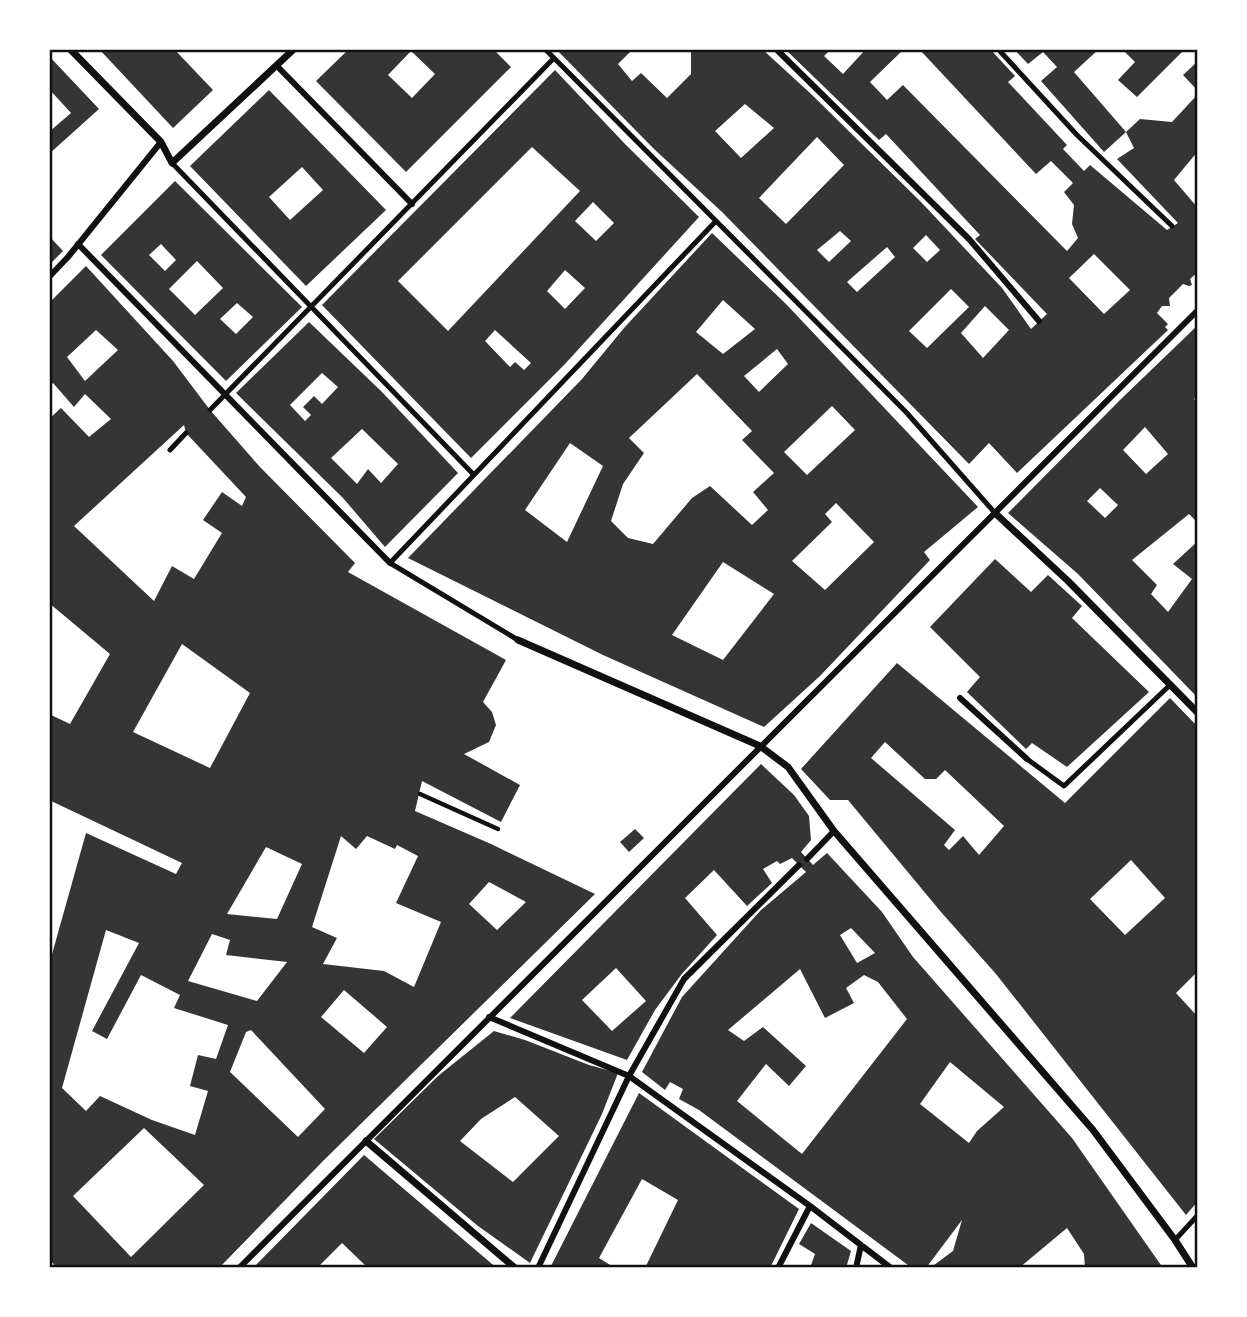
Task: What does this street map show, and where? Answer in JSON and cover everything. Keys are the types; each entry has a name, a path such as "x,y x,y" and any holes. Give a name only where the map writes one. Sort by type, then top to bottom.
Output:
{"street":[{"path":"70,49 161,142 172,163 293,49"},
{"path":"776,49 969,239 1040,321"},
{"path":"277,66 412,204"},
{"path":"49,276 161,142"},
{"path":"78,244 390,563"},
{"path":"239,1268 1198,310"},
{"path":"995,513 1198,713"},
{"path":"518,640 760,746 788,767 834,831 1093,1130 1193,1268"},
{"path":"960,698 1027,759"},
{"path":"807,859 834,831"},
{"path":"538,1268 629,1076 684,979 799,865"},
{"path":"489,1017 629,1076 810,1206 891,1268"},
{"path":"366,1141 515,1268"},
{"path":"778,1268 810,1206"},
{"path":"856,1268 861,1245"}],"lane":[{"path":"545,49 906,412 995,513"},
{"path":"998,49 1077,135 1171,226"},
{"path":"210,410 554,58"},
{"path":"172,163 474,475"},
{"path":"518,640 390,563 716,221"},
{"path":"170,450 186,433"},
{"path":"1027,759 1064,786 1170,685"},
{"path":"1175,1240 1198,1215"}],"path":[{"path":"420,794 498,829"}],"building":[{"path":"99,49 174,49 213,90 173,128"},
{"path":"349,49 493,49 511,67 406,172 316,81","holes":["411,51 435,74 412,98 388,75"]},
{"path":"556,49 633,49 618,64 632,81 641,73 667,98 691,74 691,49 762,49 921,202 1002,288 1031,329 1047,314 975,239 980,235 886,134 879,140 785,49 831,49 824,56 843,74 866,49 904,49 870,82 887,100 903,85 1067,251 1078,238 1072,224 1074,205 1064,192 1073,183 1051,161 1036,174 919,49 990,49 1015,76 1008,82 1067,145 1063,149 1084,171 1090,165 1167,230 1178,223 1117,159 1134,148 1126,132 1140,119 1172,122 1198,94 1198,151 1174,180 1198,208 1198,272 1190,279 1192,285 1183,284 1169,298 1170,306 1162,306 1157,313 1168,324 1165,327 1168,330 1017,473 989,443 969,464 722,212 653,148","holes":["745,104 774,128 741,158 715,131","817,137 844,165 786,224 759,198","840,231 851,241 829,262 817,250","926,235 940,250 927,262 913,248","887,247 895,257 857,292 847,282","1094,254 1130,290 1104,314 1069,278","951,289 969,307 927,348 909,331","985,306 1009,330 983,358 961,333"]},
{"path":"1014,49 1099,49 1074,72 1126,132 1104,152 1041,81 1057,67 1043,52 1028,64"},
{"path":"1122,49 1185,49 1137,97 1118,80 1135,62"},
{"path":"49,56 99,109 49,154 49,132 71,113 49,89"},
{"path":"1198,61 1198,91 1183,75"},
{"path":"555,70 699,217 565,364 471,458 322,305","holes":["532,147 580,191 448,331 398,281","593,202 614,223 596,241 575,221","565,270 585,288 565,309 547,291","495,330 531,363 524,370 515,362 510,367 485,341"]},
{"path":"269,90 386,210 306,286 190,166","holes":["302,167 323,190 290,220 269,197"]},
{"path":"175,181 302,307 226,381 101,255","holes":["161,244 176,260 165,271 149,255","197,261 223,288 195,315 169,289","237,303 253,317 236,334 220,319"]},
{"path":"712,233 786,304 978,507 924,552 930,560 820,676 764,727 603,655 408,558 582,379 624,328","holes":["723,300 755,329 723,354 696,332","777,349 788,364 759,392 744,376","697,374 752,431 742,440 774,473 753,492 768,510 752,525 710,486 692,498 653,544 628,538 611,521 623,484 644,453 629,438","832,406 855,430 807,475 784,452","570,443 603,466 567,542 525,510","836,503 874,542 825,590 792,561 832,522 825,514","723,562 774,594 723,660 672,635"]},
{"path":"49,236 63,251 49,265"},
{"path":"86,266 173,361 210,410 260,467 355,563 348,572 506,660 483,702 492,712 496,725 489,742 464,754 520,785 501,822 422,781 415,811 595,894 323,1161 219,1268 57,1268 49,1259 49,965 86,833 176,874 182,863 49,800 49,714 70,724 110,654 49,603 49,419 61,408 89,437 111,419 85,394 74,407 53,383 49,387 49,303","holes":["96,330 118,350 85,381 67,357","184,425 186,433 246,497 242,506 222,492 203,520 222,533 194,579 172,566 154,601 74,526","182,644 250,693 210,768 133,732","341,836 356,849 367,836 395,849 397,845 418,856 396,903 441,922 414,987 384,971 323,964 337,938 312,927","266,847 302,864 277,919 227,914","489,882 526,902 497,930 469,904","106,930 139,943 92,1031 107,1039 141,975 180,995 174,1008 228,1025 216,1059 198,1055 190,1086 208,1091 195,1135 152,1120 100,1096 86,1111 62,1088","212,934 230,940 226,955 287,962 257,1001 188,981","344,990 387,1027 364,1053 321,1017","251,1030 325,1109 298,1137 230,1072 246,1032","144,1128 204,1185 131,1257 73,1196"]},
{"path":"309,322 382,392 458,473 385,547 343,498 236,393","holes":["322,373 338,387 322,404 314,396 303,407 311,415 305,421 290,405","362,429 398,464 381,483 368,469 357,484 331,458"]},
{"path":"1198,325 1198,395 1194,399 1198,403 1198,523 1189,514 1132,560 1157,585 1151,594 1168,612 1192,579 1173,564 1198,541 1198,698 1078,574 1008,513","holes":["1145,427 1168,454 1146,474 1123,450","1100,488 1118,505 1105,518 1087,501"]},
{"path":"995,559 1031,592 1048,575 1082,606 1072,618 1149,692 1067,767 1032,743 1026,749 967,692 980,677 930,627"},
{"path":"897,663 1065,803 1170,698 1198,727 1198,971 1176,993 1198,1017 1198,1201 1186,1215 996,974 848,800 830,800 801,769","holes":["885,742 925,779 936,779 945,770 1004,826 979,855 963,836 949,850 944,845 955,830 871,758","1131,860 1165,898 1125,935 1090,899"]},
{"path":"761,764 794,795 809,816 811,840 801,852 813,865 827,853 882,912 913,957 1072,1138 1163,1268 1085,1268 1084,1254 1067,1228 1019,1268 930,1268 953,1251 962,1220 926,1268 912,1268 699,1110 679,1099 683,1089 670,1082 665,1090 642,1072 682,997 761,910 806,872 792,858 780,864 777,861 763,869 772,883 747,906 714,870 685,898 717,935 681,975 655,1010 627,1060 510,1018","holes":["851,928 875,953 857,963 840,935","616,968 646,1001 612,1031 582,1000","800,969 825,1018 854,1003 846,988 864,975 878,982 907,1019 802,1154 737,1101 766,1064 789,1086 806,1066 763,1027 744,1041 728,1030","950,1062 1004,1107 977,1131 969,1143 920,1104"]},
{"path":"635,829 644,838 629,852 620,842"},
{"path":"494,1031 618,1073 602,1114 530,1263 478,1226 374,1139 438,1076","holes":["515,1097 559,1136 513,1182 460,1141 481,1119"]},
{"path":"639,1093 799,1209 770,1268 645,1268 678,1200 642,1179 599,1258 615,1268 550,1268"},
{"path":"364,1155 498,1268 368,1268 342,1243 317,1268 253,1268"},
{"path":"811,1223 851,1251 846,1268 810,1268 815,1254 799,1244"}]}
